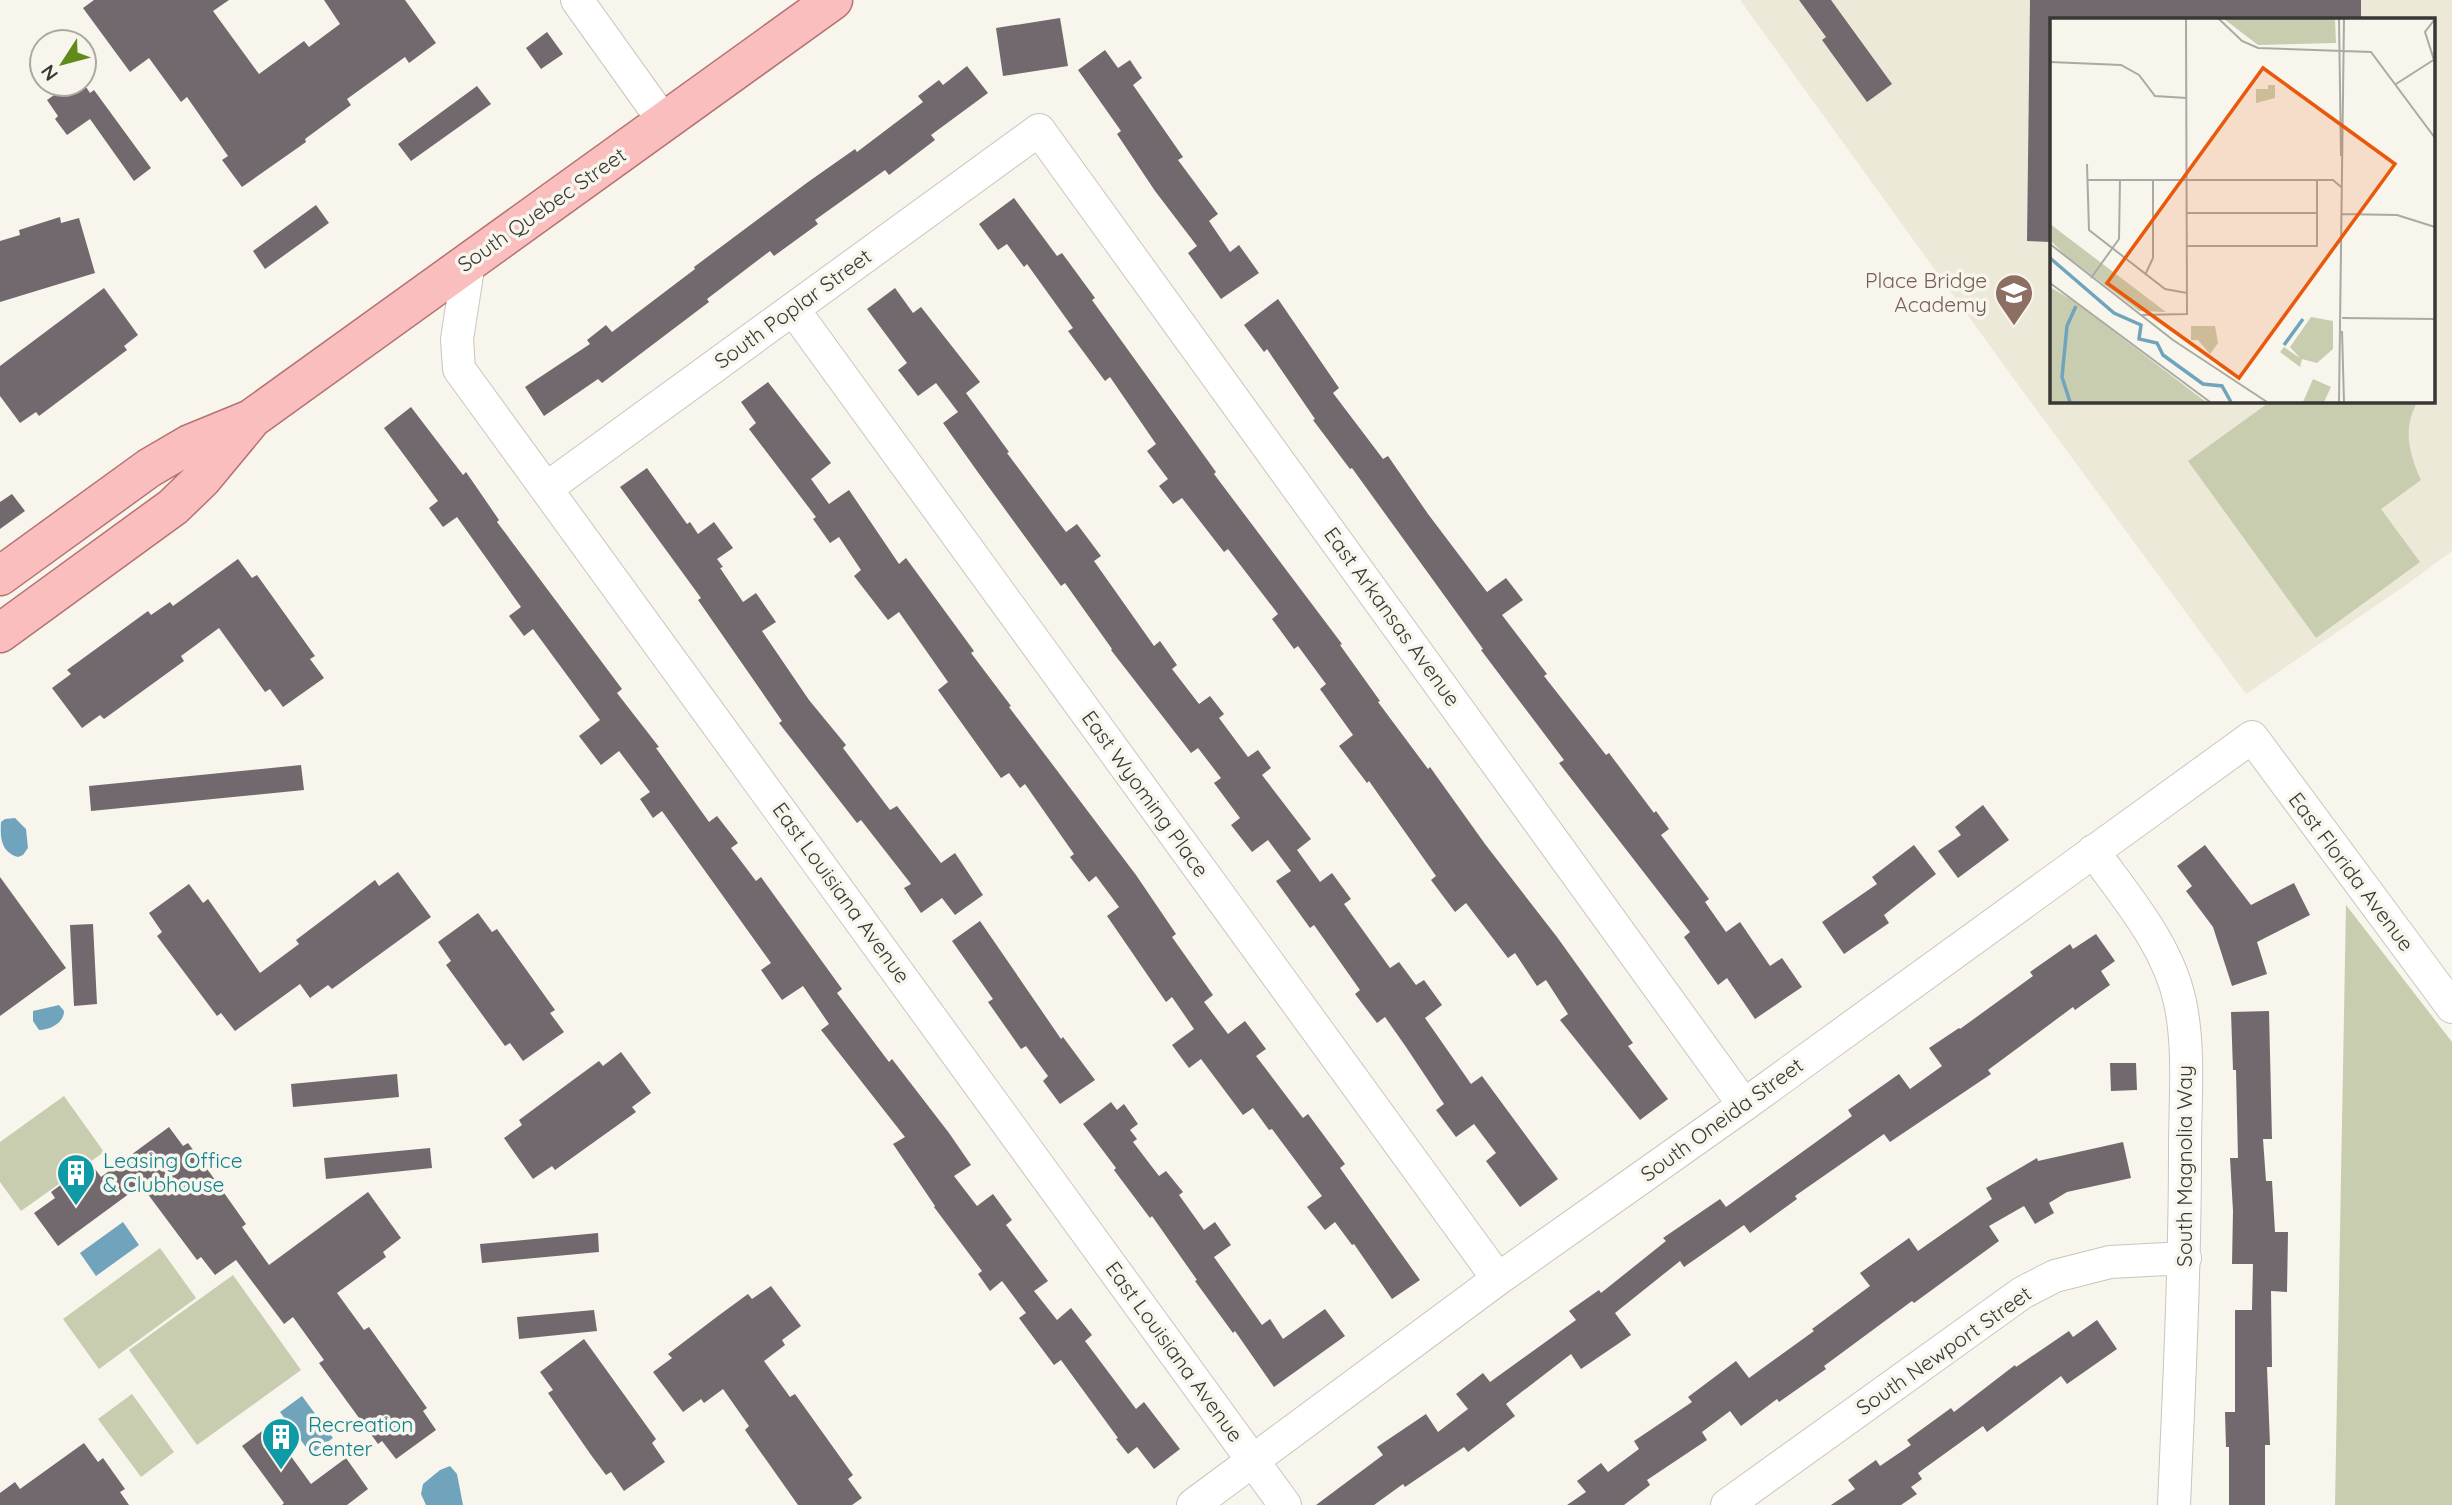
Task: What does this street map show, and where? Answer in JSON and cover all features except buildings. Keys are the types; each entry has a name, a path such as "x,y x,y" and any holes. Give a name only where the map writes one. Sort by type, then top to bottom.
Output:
{"main road":[{"name":"South Quebec Street","path":"0,576 149,468 190,444 251,419 833,0"},
{"name":"South Quebec Street","path":"0,634 173,507 202,479 251,419"}],"street":[{"path":"577,0 665,123"},
{"name":"South Poplar Street","path":"547,488 1039,130"},
{"name":"East Arkansas Avenue","path":"1039,130 1744,1105"},
{"name":"East Louisiana Avenue","path":"469,262 457,339 459,369 1285,1505"},
{"name":"East Wyoming Place","path":"793,309 1498,1279"},
{"name":"South Oneida Street","path":"1194,1505 1498,1279 1744,1105 2252,737"},
{"name":"East Florida Avenue","path":"2252,737 2452,1007"},
{"name":"South Magnolia Way","path":"2093,851 2142,919 2169,969 2180,1001 2185,1040 2185,1258 2174,1505"},
{"name":"South Newport Street","path":"1727,1505 2022,1293 2055,1276 2110,1262 2185,1258"}],"shaded area":[{"name":"Place Bridge Academy","path":"1740,0 2452,0 2452,551 2246,694"}],"green space":[{"path":"2270,402 2418,402 2410,421 2409,440 2421,480 2381,509 2420,562 2316,638 2188,461"},
{"path":"2346,905 2452,1042 2452,1505 2335,1505"},
{"path":"64,1096 104,1152 21,1211 0,1182 0,1142"},
{"path":"160,1248 196,1298 99,1369 63,1319"},
{"path":"233,1275 301,1370 197,1445 129,1350"},
{"path":"132,1394 174,1452 141,1477 98,1419"}],"water":[{"path":"15,818 26,829 28,848 18,857 5,848 1,834 1,822"},
{"path":"59,1005 64,1011 62,1019 48,1029 39,1030 33,1021 33,1011"},
{"path":"123,1222 139,1245 96,1276 80,1253"},
{"path":"302,1396 333,1438 311,1454 280,1412"},
{"path":"450,1466 457,1474 463,1505 426,1505 421,1494 423,1484 440,1470"}],"place":[{"name":"Place Bridge Academy","path":"2014,327"},
{"name":"Leasing Office & Clubhouse","path":"76,1207"},
{"name":"Recreation Center","path":"281,1471"}]}
